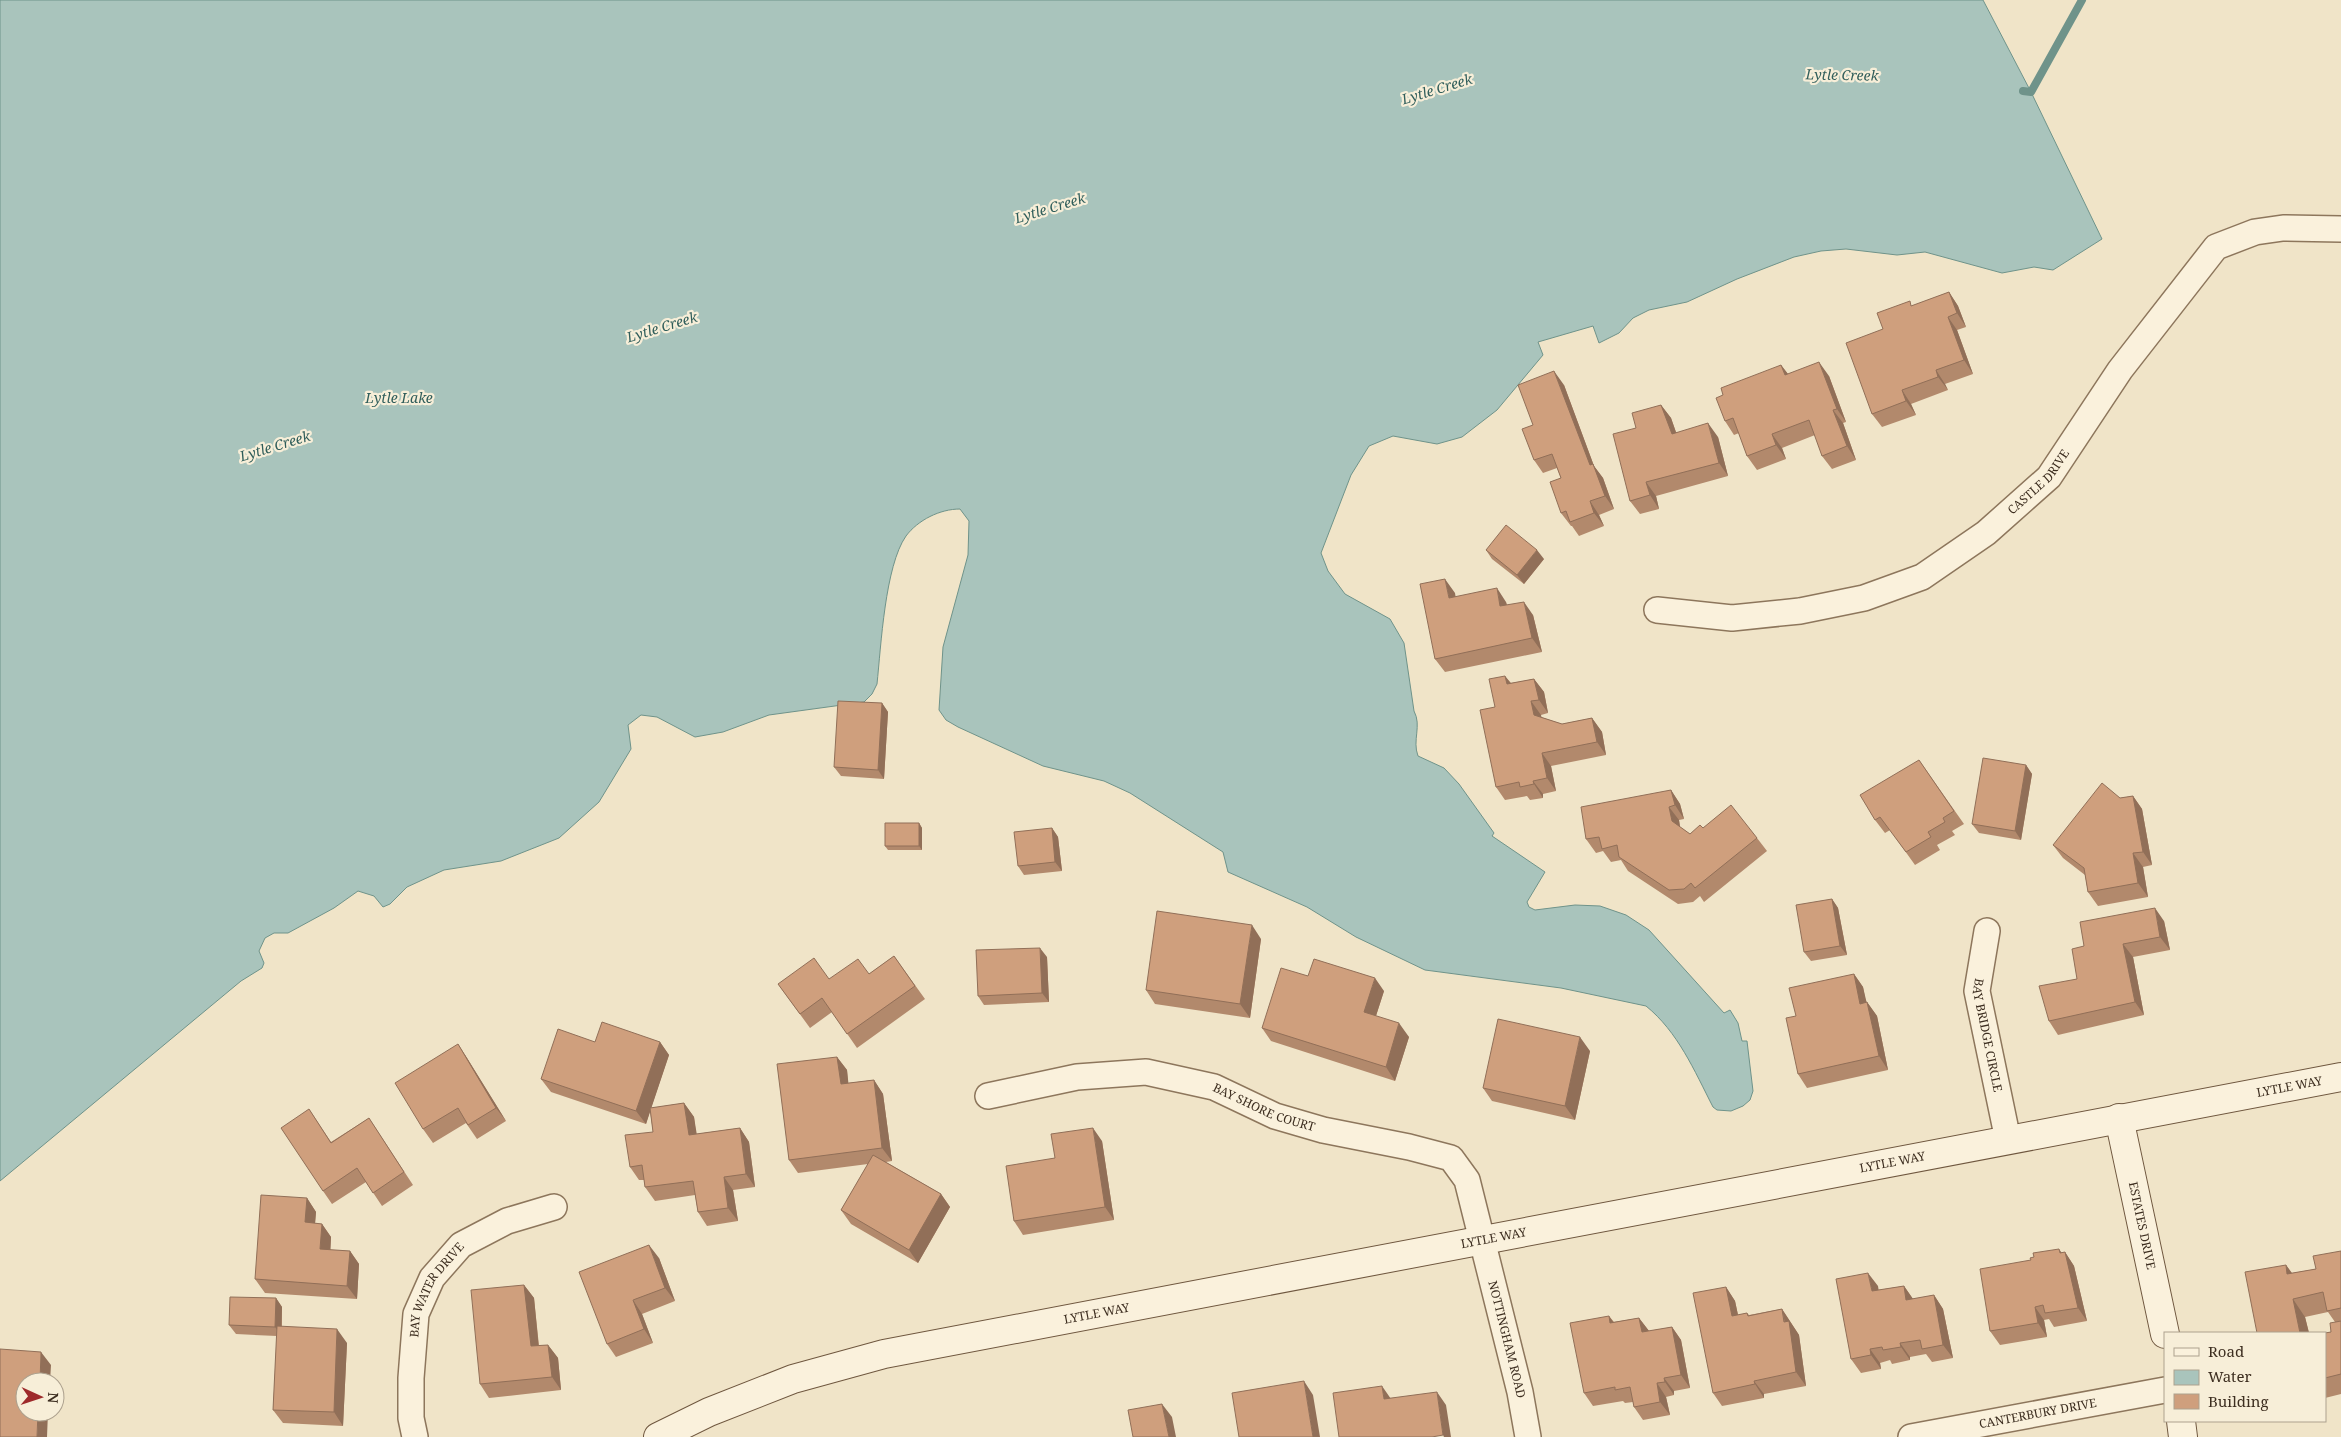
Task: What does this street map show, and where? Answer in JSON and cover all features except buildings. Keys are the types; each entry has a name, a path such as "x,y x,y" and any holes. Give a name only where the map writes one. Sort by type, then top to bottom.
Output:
{"street":[{"name":"CASTLE DRIVE","path":"1657,610 1732,618 1800,610 1864,598 1922,577 1986,533 2049,477 2120,370 2216,247 2255,232 2282,228 2341,229"},
{"name":"BAY BRIDGE CIRCLE","path":"1987,931 1977,991 2008,1140"},
{"name":"BAY SHORE COURT","path":"988,1096 1077,1077 1146,1072 1214,1087 1275,1116 1304,1125 1409,1146 1451,1158 1467,1180 1483,1241"},
{"name":"LYTLE WAY","path":"658,1437 709,1412 793,1379 884,1354 2341,1077"},
{"name":"ESTATES DRIVE","path":"2119,1118 2165,1332"},
{"name":"BAY WATER DRIVE","path":"415,1437 411,1418 411,1386 416,1314 432,1278 461,1244 507,1221 554,1207"},
{"name":"NOTTINGHAM ROAD","path":"1483,1241 1520,1392 1528,1437"},
{"name":"CANTERBURY DRIVE","path":"1911,1437 2164,1390"},
{"path":"2181,1422 2183,1437"}],"water":[{"name":"Lytle Lake","path":"0,0 1983,0 2031,92 2102,239 2053,270 2034,267 2002,273 1925,252 1897,255 1846,249 1821,251 1794,257 1737,279 1687,302 1649,310 1633,318 1619,333 1599,343 1593,326 1538,342 1543,355 1497,410 1462,437 1437,444 1393,436 1369,446 1351,475 1321,553 1328,571 1345,594 1390,619 1404,643 1417,722 1416,750 1418,756 1444,768 1459,784 1494,833 1492,836 1545,872 1527,902 1529,907 1535,910 1575,905 1600,906 1626,915 1649,930 1724,1013 1730,1010 1738,1023 1742,1041 1747,1041 1753,1091 1750,1100 1743,1106 1731,1111 1717,1110 1713,1107 1684,1052 1667,1028 1646,1006 1561,988 1425,970 1356,937 1307,907 1228,872 1223,852 1130,793 1104,781 1043,766 946,720 939,710 943,647 968,555 969,521 960,509 937,513 923,520 906,536 899,549 893,566 885,607 877,684 872,694 864,702 769,715 723,732 695,737 657,717 641,715 628,725 631,749 599,802 559,838 501,861 444,870 407,887 390,904 383,907 374,896 358,891 334,908 288,933 274,933 265,938 259,951 264,963 262,968 241,981 0,1181"}],"waterway":[{"name":"Lytle Creek","path":"2023,91 2031,92 2082,0"}]}
